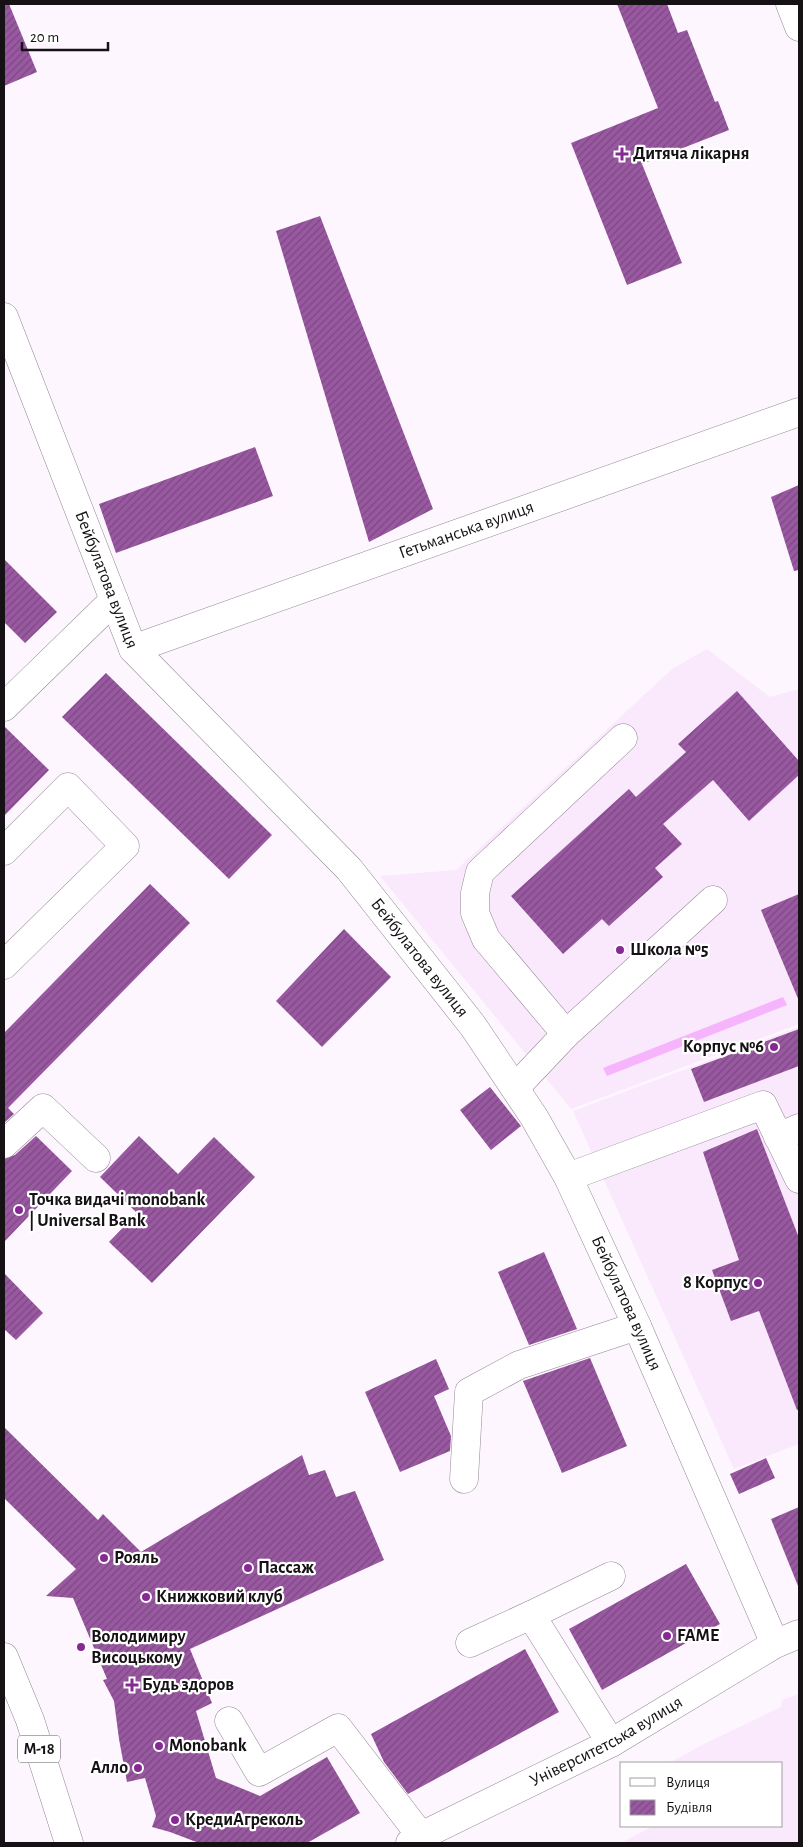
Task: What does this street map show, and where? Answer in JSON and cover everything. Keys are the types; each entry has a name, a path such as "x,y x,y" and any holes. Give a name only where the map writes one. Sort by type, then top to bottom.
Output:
{"main road":[{"path":"790,4 799,26"},
{"name":"Бейбулатова вулиця","path":"4,317 133,648 349,869 473,1026 515,1088 568,1177 636,1326 787,1639"},
{"name":"Гетьманська вулиця","path":"133,648 799,412"},
{"path":"4,706 114,600"},
{"path":"566,1034 486,939 475,913 475,892 480,872 623,738"},
{"path":"4,851 68,787 125,846 4,965"},
{"path":"515,1088 566,1034 713,900"},
{"path":"568,1177 763,1105 789,1133 799,1179"},
{"path":"4,1144 43,1108 96,1158"},
{"path":"464,1479 469,1392 519,1365 636,1326"},
{"path":"470,1643 611,1576"},
{"path":"531,1614 611,1743"},
{"name":"Університетська вулиця","path":"415,1839 611,1743 787,1639"},
{"name":"М-18","path":"4,1657 30,1720 69,1843"},
{"path":"229,1722 259,1772 338,1728 415,1839"}],"shaded area":[{"name":"Школа №5","path":"707,649 770,697 799,689 799,1024 571,1109 380,876 456,870 672,669"},
{"path":"783,997 787,1005 607,1076 603,1068"},
{"path":"799,1027 799,1444 734,1469 573,1111"},
{"path":"799,1694 799,1843 621,1843 651,1827 783,1827 783,1762 671,1762 781,1707 782,1700"}],"building":[{"path":"4,4 9,4 37,72 4,86"},
{"name":"Дитяча лікарня","path":"617,4 667,4 678,33 687,30 715,102 718,101 729,130 642,164 682,263 627,285 571,143 658,108"},
{"path":"320,216 433,509 369,542 276,231"},
{"path":"255,447 273,496 116,553 99,504"},
{"path":"799,485 799,570 794,571 771,497"},
{"path":"4,559 57,612 25,643 4,622"},
{"path":"106,673 272,835 229,879 62,717"},
{"path":"737,691 799,761 799,775 749,821 713,780 663,824 682,844 655,868 663,877 609,926 602,919 563,954 511,896 629,789 636,797 686,752 678,744"},
{"path":"4,726 49,770 4,816"},
{"path":"150,884 190,923 8,1108 14,1114 4,1123 4,1033"},
{"path":"799,894 799,1001 761,910"},
{"path":"344,929 391,977 322,1047 276,1001"},
{"name":"Корпус №6","path":"799,1029 799,1066 704,1102 691,1069"},
{"path":"490,1087 521,1126 491,1150 460,1110"},
{"name":"8 Корпус","path":"757,1129 799,1238 799,1410 797,1410 759,1311 731,1321 712,1270 739,1260 703,1152"},
{"path":"36,1136 72,1171 4,1242 4,1159 15,1155"},
{"path":"139,1136 178,1174 214,1137 255,1177 152,1283 109,1242 137,1213 100,1177"},
{"path":"544,1252 577,1329 529,1345 498,1272"},
{"path":"4,1273 43,1313 16,1340 4,1329"},
{"path":"590,1358 627,1446 562,1473 523,1381"},
{"path":"436,1359 449,1389 434,1396 451,1436 450,1451 400,1472 365,1392"},
{"path":"4,1427 98,1520 103,1514 141,1552 302,1455 309,1475 325,1470 336,1497 355,1491 384,1560 190,1649 212,1703 196,1711 216,1778 260,1796 327,1757 360,1813 307,1843 199,1843 152,1827 156,1816 145,1778 127,1782 114,1701 103,1680 107,1679 73,1598 46,1596 76,1569 4,1498"},
{"path":"766,1458 775,1478 739,1494 730,1474"},
{"path":"799,1507 799,1585 798,1586 771,1519"},
{"path":"686,1564 720,1624 602,1690 569,1629"},
{"path":"525,1649 559,1712 408,1794 384,1762 371,1734"}],"place":[{"name":"Дитяча лікарня","path":"622,154"},
{"name":"Школа №5","path":"620,950"},
{"name":"Корпус №6","path":"774,1047"},
{"name":"Точка видачі monobank | Universal Bank","path":"19,1210"},
{"name":"8 Корпус","path":"758,1283"},
{"name":"Рояль","path":"104,1558"},
{"name":"Пассаж","path":"248,1568"},
{"name":"Книжковий клуб","path":"146,1597"},
{"name":"FAME","path":"667,1636"},
{"name":"Володимиру Висоцькому","path":"81,1647"},
{"name":"Будь здоров","path":"132,1685"},
{"name":"Monobank","path":"159,1746"},
{"name":"Алло","path":"138,1768"},
{"name":"КредиАгреколь","path":"175,1820"}]}
